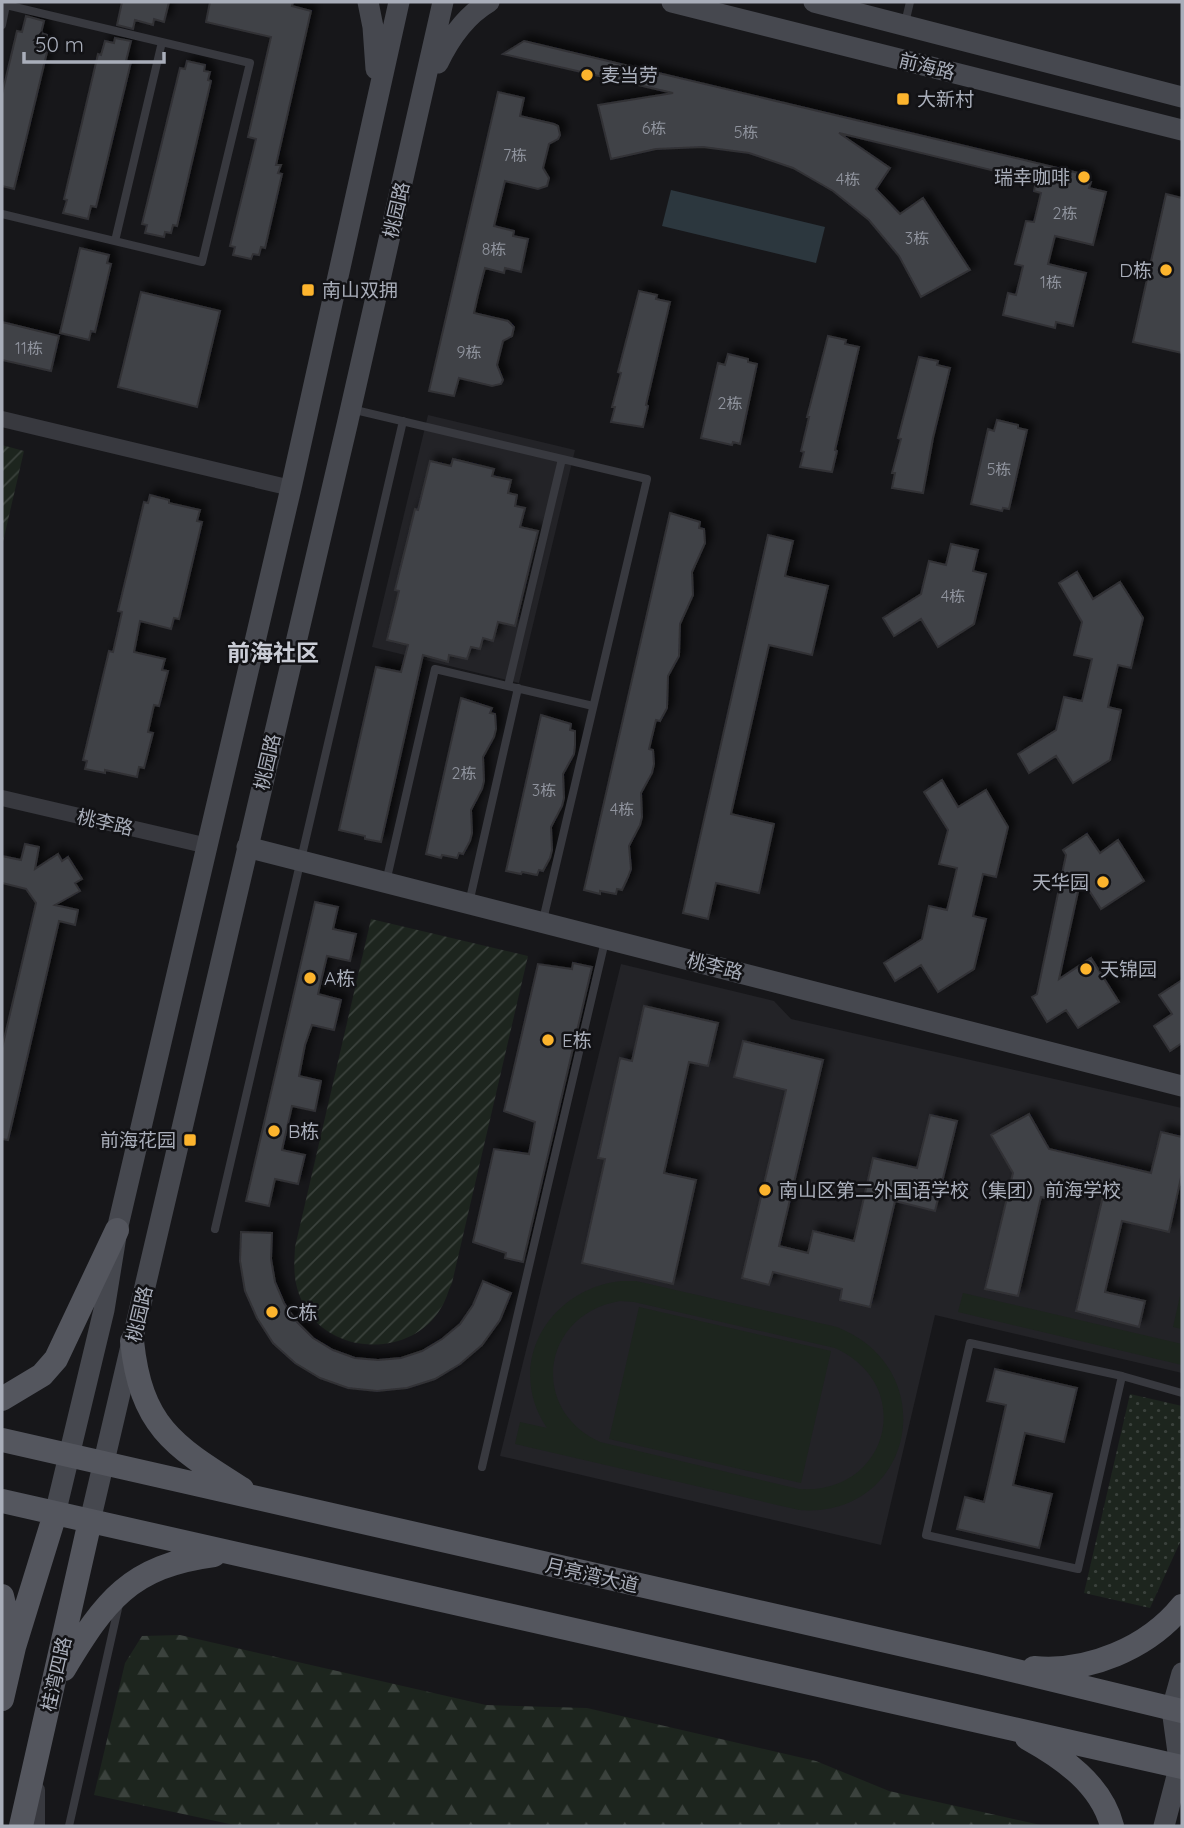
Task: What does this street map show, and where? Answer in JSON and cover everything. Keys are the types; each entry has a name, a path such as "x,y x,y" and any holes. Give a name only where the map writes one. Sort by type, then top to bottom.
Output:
{"main road":[{"path":"369,2 376,63 375,108"},
{"name":"桃园路","path":"55,1514 104,1310 117,1230 291,488 399,2"},
{"name":"桃园路","path":"90,1521 351,409 443,2"},
{"path":"417,114 448,41 478,8 489,2"},
{"name":"前海路","path":"672,2 1182,130"},
{"name":"前海路","path":"814,2 1182,97"},
{"name":"桃李路","path":"247,846 1182,1086"},
{"path":"2,1399 42,1375 56,1359 117,1230"},
{"path":"132,1341 140,1387 152,1416 163,1432 190,1456 257,1499"},
{"name":"月亮湾大道","path":"2,1440 983,1663 1177,1710"},
{"path":"2,1501 1008,1727 1181,1763"},
{"path":"2,1699 14,1647 55,1514"},
{"name":"桂湾四路","path":"21,1826 90,1521"},
{"path":"53,1688 93,1620 120,1592 143,1575 168,1564 228,1553"},
{"path":"2,1595 14,1647"},
{"path":"983,1663 1043,1669 1089,1663 1131,1648 1166,1626 1182,1606"},
{"path":"1164,1826 1181,1763 1177,1710 1182,1673"},
{"path":"1008,1727 1047,1749 1078,1772 1098,1796 1112,1826"}],"street":[{"path":"2,419 291,488"},
{"name":"桃李路","path":"2,798 208,846"},
{"path":"37,1760 37,1826"}],"lane":[{"path":"904,27 910,2"},
{"path":"2,25 4,5 250,63 202,262 2,214"},
{"path":"114,241 162,42"},
{"path":"351,409 646,479 543,922"},
{"path":"215,1229 403,421"},
{"path":"508,686 562,459"},
{"path":"386,882 435,669 593,706"},
{"path":"469,903 518,688"},
{"path":"482,1467 605,938"},
{"path":"1122,1376 1078,1569 926,1535 970,1343 1122,1376 1182,1392"},
{"path":"69,1826 115,1625 120,1592"}],"shaded area":[{"path":"671,190 825,227 816,263 662,226"},
{"path":"428,415 575,450 519,683 372,647"},
{"name":"南山区第二外国语学校（集团）前海学校","path":"621,964 774,1001 791,1019 1182,1108 1182,1373 935,1315 881,1545 500,1456"}],"green space":[{"path":"2,445 24,451 2,546"},
{"path":"371,919 528,956 452,1283 446,1299 427,1325 410,1337 390,1343 368,1344 347,1341 328,1332 312,1318 298,1292 294,1267 295,1247"},
{"path":"621,1281 636,1281 837,1327 871,1348 893,1375 902,1406 901,1438 890,1467 868,1491 838,1506 799,1510 515,1444 520,1422 547,1428 535,1404 530,1379 533,1355 541,1334 555,1314 573,1298 595,1287","holes":["620,1301 835,1348 861,1365 877,1386 883,1410 882,1435 872,1457 854,1475 830,1486 799,1489 600,1442 577,1427 562,1408 554,1386 554,1364 560,1343 574,1324 594,1309"]},
{"path":"1182,1287 1182,1329 1173,1327"},
{"path":"963,1293 1182,1344 1182,1365 958,1312"},
{"path":"639,1307 831,1351 801,1483 609,1439"},
{"path":"1130,1394 1182,1406 1182,1538 1150,1608 1084,1593"},
{"path":"180,1635 486,1705 587,1708 816,1761 889,1791 1045,1826 239,1826 94,1795 125,1663 142,1636"}],"building":[{"path":"122,2 169,2 164,22 154,19 153,25 135,20 133,29 117,25"},
{"path":"210,2 293,2 292,6 311,11 276,165 281,165 278,173 282,174 265,248 261,247 259,255 253,254 251,259 233,255 235,247 230,246 256,139 248,137 271,37 206,22"},
{"path":"26,16 44,21 41,33 47,35 45,43 49,44 14,189 2,186 2,94 17,31 22,32"},
{"path":"115,38 131,41 126,61 131,62 96,207 91,206 88,219 63,213 67,200 64,199 98,54 101,55 105,41 114,43"},
{"path":"524,41 1087,175 1086,181 1091,182 1089,188 1106,192 1093,245 1055,236 1048,264 1086,273 1073,326 1056,322 1055,328 1003,315 1008,293 1016,295 1023,266 1015,264 1026,221 1034,222 1041,193 1034,191 1036,181 839,133 890,168 876,189 900,214 923,198 970,270 921,297 899,256 869,220 833,191 793,168 749,153 703,147 656,149 611,159 598,105 673,93 503,54"},
{"path":"187,61 205,65 204,71 210,72 208,80 211,81 177,226 173,225 171,233 165,232 164,237 145,233 147,225 142,224 180,68 185,69"},
{"path":"498,92 524,98 520,116 554,124 558,126 560,135 549,144 543,168 549,178 547,186 538,189 505,181 494,226 514,231 513,236 528,239 521,272 505,268 504,273 485,268 474,313 508,321 514,327 512,336 503,341 497,365 503,380 501,384 492,386 459,378 454,396 429,391"},
{"name":"D栋","path":"1166,194 1182,198 1182,353 1133,342"},
{"path":"80,248 109,255 107,263 111,264 95,332 91,331 89,340 60,333"},
{"path":"639,291 657,295 656,299 670,302 643,427 611,422 621,373 618,372"},
{"path":"141,292 220,311 197,407 118,387"},
{"path":"2,322 59,336 51,371 2,360"},
{"path":"828,336 846,340 845,344 859,347 832,472 800,467 807,417"},
{"path":"728,354 757,364 740,444 733,442 732,445 701,438 718,363 725,365"},
{"path":"919,357 938,361 937,365 950,368 923,493 892,488 895,473 892,473 901,439 898,438"},
{"path":"997,420 1027,430 1009,509 1003,508 1002,511 971,504 988,429 994,431"},
{"path":"453,459 494,469 492,476 511,480 508,493 517,495 515,506 525,508 520,527 538,531 515,626 498,622 493,641 483,638 480,649 471,647 467,659 449,655 448,662 423,655 381,842 365,839 365,836 339,830 376,667 401,672 408,645 387,640 399,591 395,590 430,461 451,466"},
{"path":"150,495 169,500 169,503 200,510 197,521 202,522 179,619 174,618 171,629 140,621 134,652 165,659 162,670 168,671 159,706 154,705 148,732 153,733 144,768 139,767 137,777 85,769 87,761 83,760 109,651 113,652 122,612 118,611 144,502 148,503"},
{"path":"670,513 700,522 699,528 704,529 705,543 692,572 693,595 680,624 679,656 668,676 667,708 660,721 656,720 649,749 653,750 654,764 641,793 640,825 629,846 631,869 622,890 617,889 616,894 600,891 600,894 584,890"},
{"path":"768,535 793,541 785,576 828,586 812,655 769,645 731,814 774,824 759,893 716,883 708,919 683,913"},
{"path":"951,544 978,550 973,571 986,574 974,624 938,647 921,619 894,636 883,618 921,594 929,561 946,565"},
{"path":"1077,572 1093,599 1120,582 1143,618 1131,668 1118,665 1108,707 1121,710 1110,760 1073,783 1056,756 1029,773 1018,754 1056,730 1064,697 1082,701 1092,659 1074,655 1082,622 1059,583"},
{"path":"461,698 492,708 490,713 495,714 496,729 483,757 484,781 471,810 470,841 463,854 459,853 457,858 442,855 441,858 426,854"},
{"path":"541,715 571,724 570,730 575,731 574,754 563,774 564,798 551,827 550,858 543,871 539,870 537,875 521,874 506,871"},
{"path":"942,780 958,807 986,790 1008,827 996,877 983,874 973,916 986,919 974,969 938,992 921,965 895,981 884,963 922,939 929,906 947,910 957,868 939,864 948,830 924,792"},
{"path":"1087,834 1100,853 1118,840 1144,881 1101,909 1081,878 1059,979 1091,958 1119,1002 1078,1028 1066,1010 1047,1022 1032,997 1037,994 1066,855 1063,850"},
{"path":"25,844 39,847 35,869 58,854 62,861 68,857 82,879 75,883 80,891 55,905 78,910 75,925 59,921 8,1140 2,1139 2,1048 36,903 26,889 2,883 2,856 21,860"},
{"path":"315,902 338,907 333,929 356,934 350,961 327,956 318,994 341,1000 334,1030 312,1025 305,1045 299,1076 321,1081 315,1111 292,1106 282,1150 305,1155 298,1184 275,1179 269,1206 246,1201"},
{"path":"573,963 592,967 523,1262 505,1258 506,1253 473,1242 494,1149 529,1154 535,1122 504,1111 538,964 572,969"},
{"path":"1182,980 1182,1043 1170,1051 1154,1026 1172,1014 1159,995"},
{"path":"644,1006 718,1023 708,1066 689,1062 664,1173 696,1180 673,1284 582,1263 605,1159 598,1158 620,1058 632,1061"},
{"path":"743,1041 823,1060 779,1246 808,1253 813,1231 854,1241 873,1158 917,1168 930,1115 957,1121 935,1211 895,1201 870,1307 840,1300 842,1289 773,1272 769,1285 742,1278 786,1090 734,1077"},
{"path":"1029,1114 1049,1149 1151,1173 1161,1132 1182,1137 1182,1173 1169,1232 1122,1221 1105,1292 1145,1301 1139,1327 1076,1311 1103,1196 1053,1184 1050,1199 1041,1197 1018,1296 985,1289 1013,1173 991,1135"},
{"name":"C栋","path":"241,1232 272,1233 271,1259 275,1282 284,1303 297,1322 313,1338 333,1350 355,1358 401,1358 422,1351 442,1339 460,1324 473,1305 483,1281 511,1293 500,1320 482,1345 460,1364 435,1379 407,1388 377,1391 348,1388 320,1378 295,1363 273,1343 257,1318 245,1291 240,1261"},
{"path":"995,1369 1077,1388 1064,1442 1025,1433 1013,1485 1052,1494 1039,1548 957,1529 965,1497 984,1502 1006,1405 987,1401"}],"place":[{"name":"麦当劳","path":"587,75"},
{"name":"大新村","path":"903,99"},
{"name":"瑞幸咖啡","path":"1084,177"},
{"name":"D栋","path":"1166,270"},
{"name":"南山双拥","path":"308,290"},
{"name":"天华园","path":"1103,882"},
{"name":"天锦园","path":"1086,969"},
{"name":"A栋","path":"310,978"},
{"name":"E栋","path":"548,1040"},
{"name":"B栋","path":"274,1131"},
{"name":"前海花园","path":"190,1140"},
{"name":"南山区第二外国语学校（集团）前海学校","path":"765,1190"},
{"name":"C栋","path":"272,1312"}],"district":[{"name":"前海社区","path":"273,653"}]}
